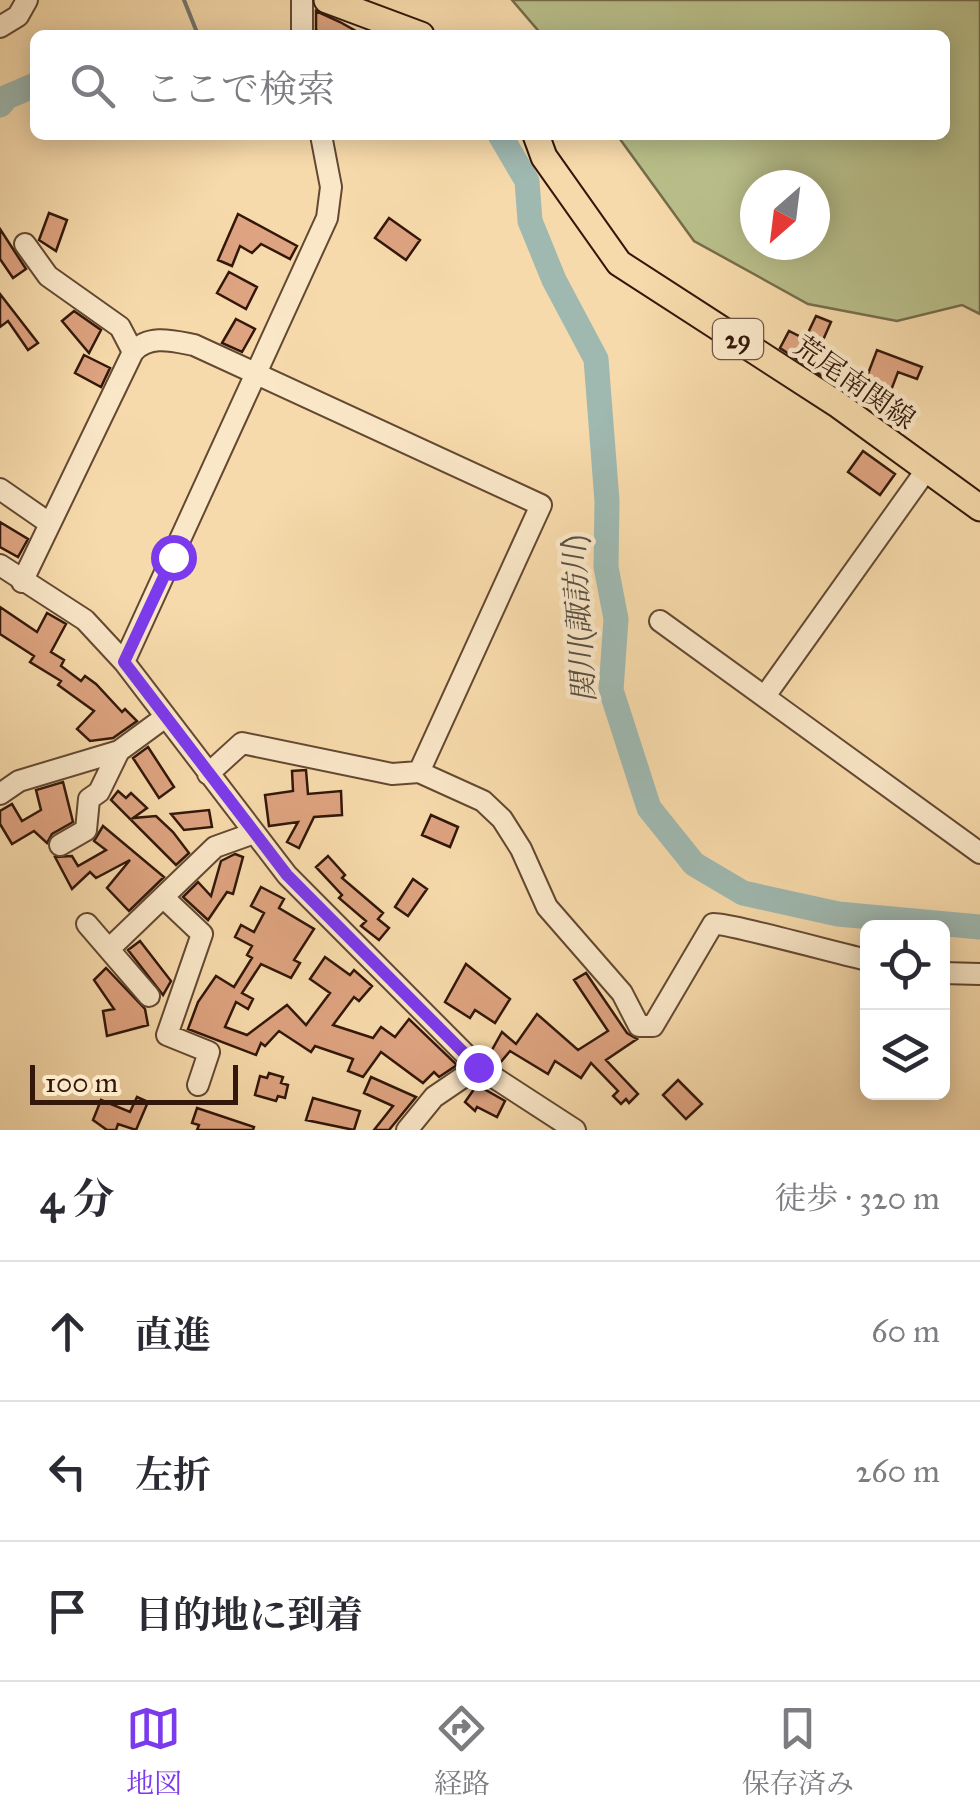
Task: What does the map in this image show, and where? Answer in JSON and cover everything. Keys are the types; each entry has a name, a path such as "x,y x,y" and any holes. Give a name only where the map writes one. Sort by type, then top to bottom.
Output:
{"main road":[{"path":"327,0 407,30"},
{"name":"荒尾南関線","path":"538,140 544,157 620,263 837,404 980,508"}],"street":[{"path":"0,27 18,16 27,0"},
{"path":"302,0 302,30"},
{"path":"124,662 328,218 331,187 322,140"},
{"path":"25,244 48,276 120,327 133,352"},
{"path":"22,582 133,352 142,343 164,340 194,345 541,505 419,772"},
{"path":"765,696 928,470"},
{"path":"0,489 49,523"},
{"path":"0,564 22,582 86,620 124,662 287,875 478,1067 575,1130"},
{"path":"660,620 980,853"},
{"path":"0,794 19,781 118,751 164,718"},
{"path":"208,774 242,744 392,774 419,772 482,801 502,819 522,849 547,908 622,993 639,1026 653,1026 713,924 722,922 761,936 860,958"},
{"path":"60,845 86,830 89,799 99,792 118,751"},
{"path":"109,950 215,847 254,833"},
{"path":"163,897 202,934 166,1035 208,1052 198,1085"},
{"path":"87,924 149,996"},
{"path":"950,973 980,974"},
{"path":"407,1130 434,1097 478,1067"}],"green space":[{"path":"512,0 980,0 980,314 962,305 897,321 808,304 694,241 621,140 950,140 950,30 538,30"}],"building":[{"path":"316,11 354,30 316,30"},
{"path":"49,213 67,220 56,251 39,240"},
{"path":"238,214 297,246 290,259 261,244 252,253 240,246 232,266 218,260"},
{"path":"389,218 420,240 406,260 375,238"},
{"path":"0,229 26,269 13,278 0,259"},
{"path":"229,272 257,287 246,309 217,293"},
{"path":"0,294 38,343 28,350 8,321 0,327"},
{"path":"74,311 101,330 89,353 62,321"},
{"path":"816,316 831,322 816,356 866,379 877,350 922,367 917,379 898,372 885,406 866,400 864,404 780,348 789,331 805,339"},
{"path":"236,319 255,329 242,352 222,343"},
{"path":"84,355 110,368 101,387 75,373"},
{"path":"863,451 895,474 880,495 848,472"},
{"path":"0,522 28,539 18,557 0,547"},
{"path":"0,607 37,632 47,613 66,624 51,652 64,660 61,666 81,681 85,676 122,712 125,709 137,721 113,738 90,741 77,729 94,711 58,685 61,681 30,662 34,656 0,634"},
{"path":"148,747 174,787 159,798 133,758"},
{"path":"306,770 308,794 341,791 342,815 314,817 299,848 287,842 298,822 269,826 265,795 293,791 292,771"},
{"path":"63,782 73,822 52,834 47,843 34,831 12,844 0,824 0,811 12,804 22,821 41,810 36,790"},
{"path":"118,791 126,798 131,793 147,808 133,818 156,816 189,853 176,865 111,800"},
{"path":"209,810 212,827 184,830 171,814"},
{"path":"431,815 458,827 450,847 422,835"},
{"path":"103,826 164,877 129,911 107,888 130,860 96,878 90,872 72,889 55,857 72,856 78,866 106,850 94,841"},
{"path":"235,854 243,857 233,894 227,892 208,920 183,897 198,882 211,896 221,861"},
{"path":"328,856 345,875 342,878 383,913 378,919 389,928 379,940 361,926 366,921 339,898 342,895 316,867"},
{"path":"413,879 427,889 408,916 395,907"},
{"path":"261,887 284,899 279,908 314,929 294,960 300,963 291,978 261,964 242,993 253,999 248,1009 236,1002 225,1027 247,1035 287,1005 306,1025 330,993 310,979 325,957 350,975 354,970 372,986 359,1001 354,997 333,1025 373,1038 381,1027 395,1037 409,1019 457,1065 439,1077 434,1072 423,1083 381,1052 363,1077 348,1071 353,1059 315,1046 311,1052 279,1031 265,1046 261,1043 256,1055 188,1029 198,1002 216,976 234,987 252,958 247,955 252,946 235,937 241,925 254,932 264,913 251,906"},
{"path":"140,941 171,981 163,995 128,950"},
{"path":"466,964 510,999 495,1023 475,1010 470,1018 445,1002"},
{"path":"106,968 145,1009 148,1025 107,1036 103,1011 114,1009 94,980"},
{"path":"586,973 627,1033 637,1039 606,1060 638,1094 629,1103 626,1099 621,1104 613,1096 618,1091 591,1063 581,1078 555,1061 548,1074 510,1051 499,1064 488,1057 502,1032 516,1044 537,1014 578,1050 608,1031 574,980"},
{"path":"269,1073 283,1077 281,1083 288,1085 285,1098 278,1096 276,1101 255,1095 260,1076 267,1078"},
{"path":"371,1077 416,1097 389,1130 374,1130 393,1106 364,1093"},
{"path":"678,1080 702,1104 686,1119 663,1095"},
{"path":"477,1085 505,1101 497,1117 477,1107 475,1111 465,1102"},
{"path":"137,1097 148,1102 136,1130 118,1124 116,1130 107,1130 93,1120 101,1100 130,1112"},
{"path":"313,1098 360,1111 354,1130 306,1120"},
{"path":"197,1108 254,1127 253,1130 197,1130 199,1125 192,1123"}],"waterway":[{"path":"184,0 196,30"},
{"name":"関川(諏訪川)","path":"0,105 7,97 30,87"},
{"name":"関川(諏訪川)","path":"503,140 527,181 530,221 554,280 596,359 607,501 606,567 616,619 611,690 649,808 694,864 743,893 838,914 980,927"}],"route":[{"path":"173,557 124,662 287,875 478,1067"}]}
